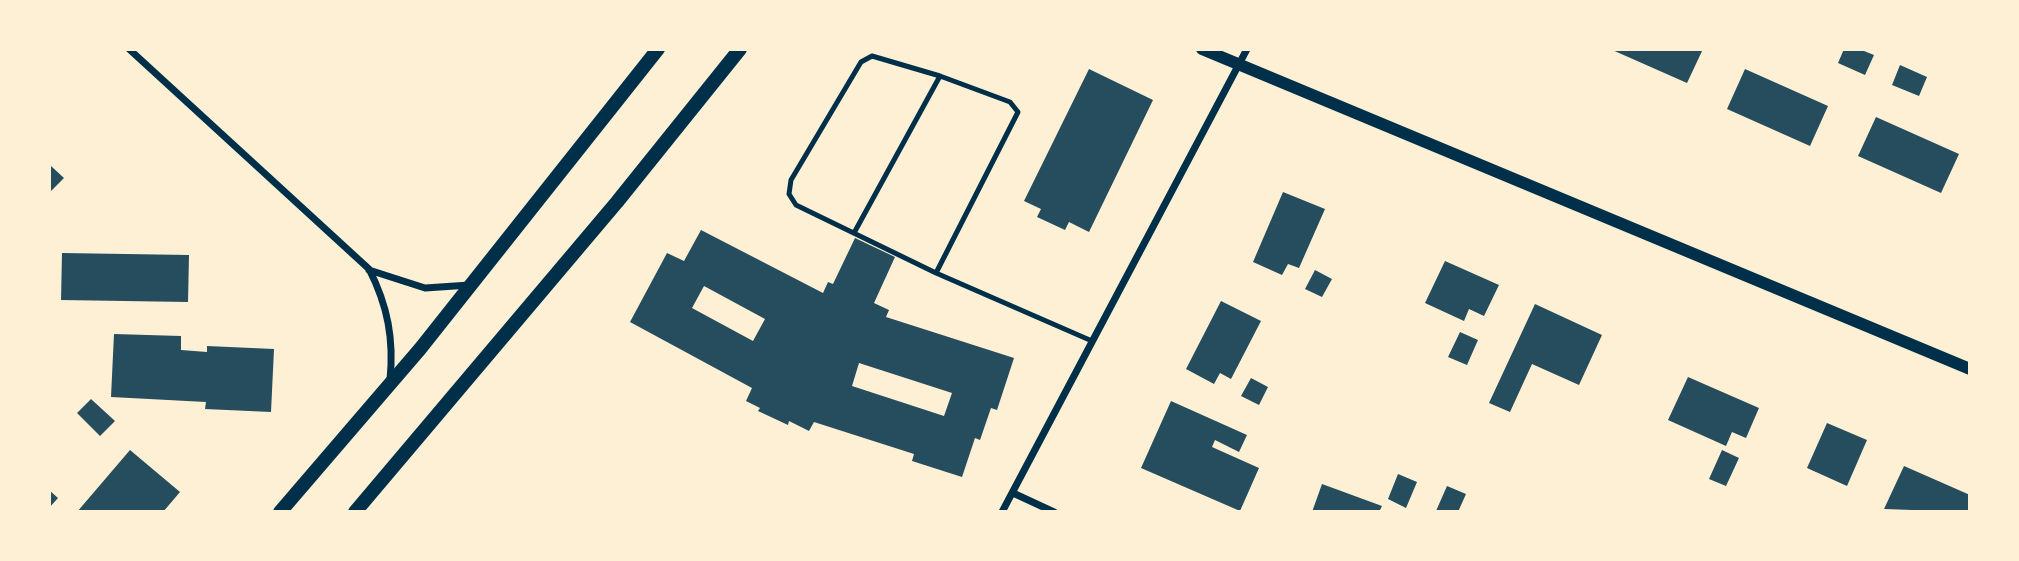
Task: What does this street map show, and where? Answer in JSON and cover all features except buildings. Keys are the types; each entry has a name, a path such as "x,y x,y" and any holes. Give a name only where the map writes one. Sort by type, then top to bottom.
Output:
{"main road":[{"path":"280,512 390,385 657,49"},
{"path":"355,512 609,212 740,49"}],"street":[{"path":"129,49 369,270 387,311 393,352 390,385"},
{"path":"1202,49 1970,369"},
{"path":"1002,512 1247,49"},
{"path":"369,270 425,288 471,285"},
{"path":"1013,493 1055,512"}],"lane":[{"path":"936,273 1018,111 1010,102 940,76 872,56 861,62 791,180 789,194 796,205 936,273 1092,341"},
{"path":"854,233 940,76"}]}
